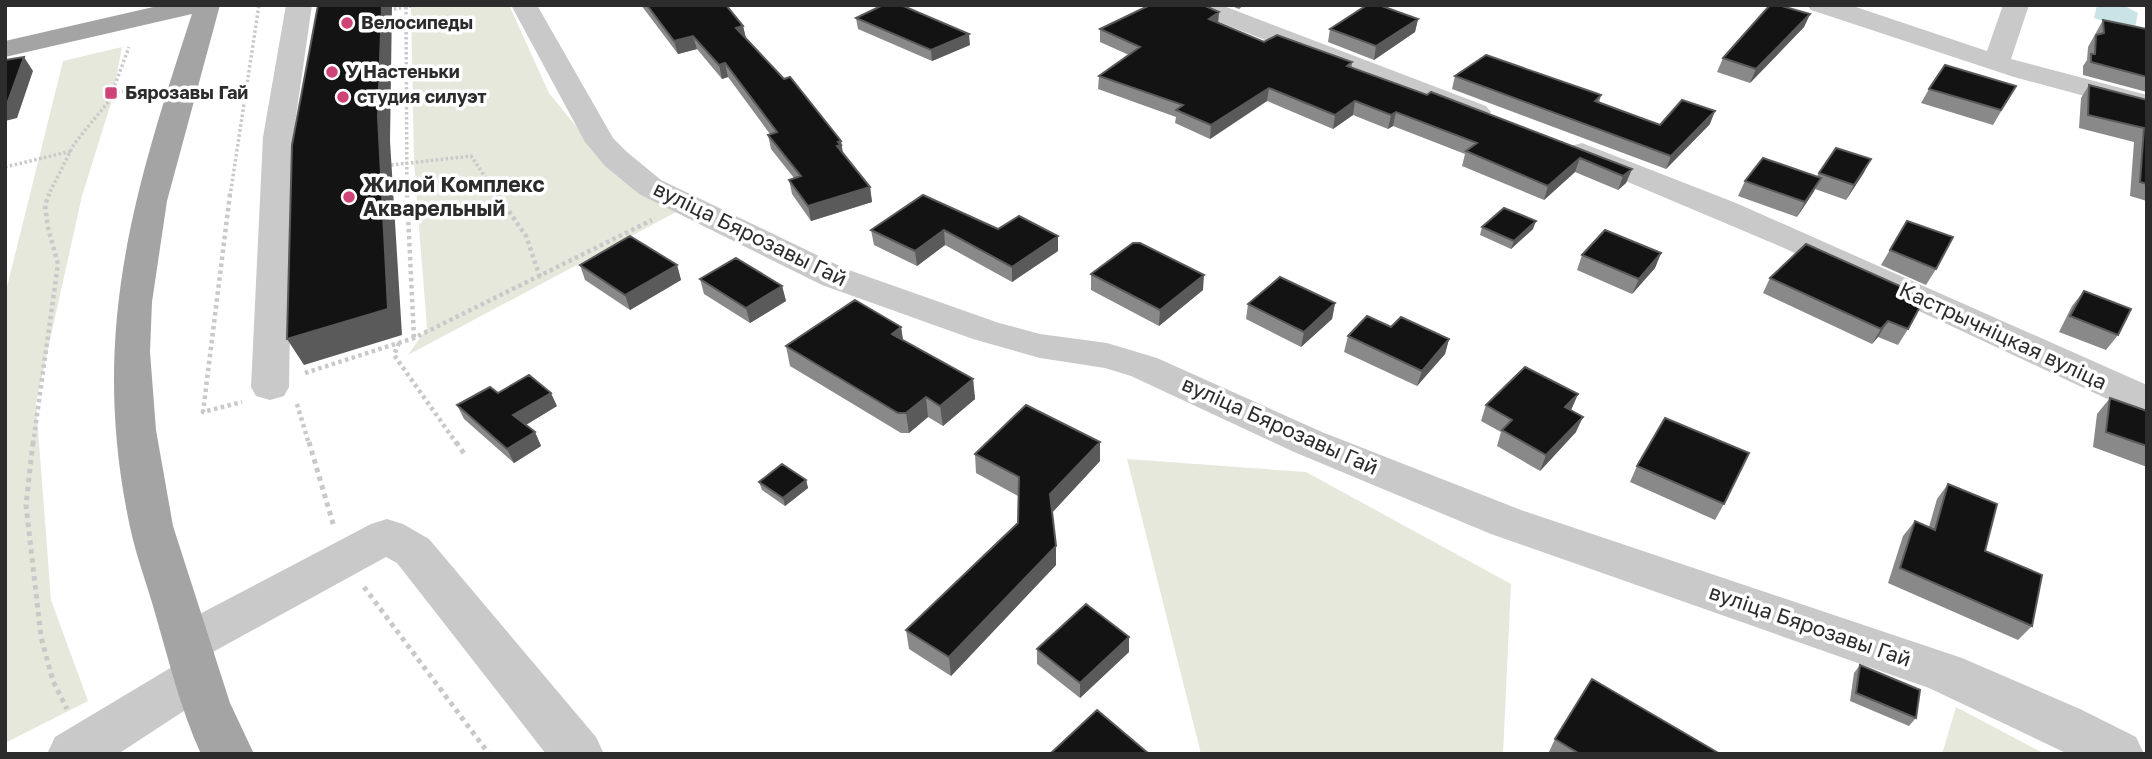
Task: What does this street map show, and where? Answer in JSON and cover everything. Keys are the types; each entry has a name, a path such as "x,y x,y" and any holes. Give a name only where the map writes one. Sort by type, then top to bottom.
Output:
{"main road":[{"path":"5,49 196,5"},
{"path":"207,5 171,124 138,260 134,307 133,402 149,515 217,736 228,754"}],"street":[{"name":"вуліца Бярозавы Гай","path":"524,5 600,142 616,159 650,187 834,277 986,331 1040,346 1107,356 1144,366 1308,442 1506,522 1945,673 2062,725 2118,754"},
{"path":"1197,5 1506,124"},
{"path":"1820,5 1885,22 1996,63 2055,81 2147,104"},
{"path":"1996,63 2016,5"},
{"path":"273,387 278,137 306,11"},
{"name":"Кастрычніцкая вуліца","path":"1556,143 1658,181 1768,229 2147,401"},
{"path":"80,750 192,660 387,536 412,551 578,754"}],"path":[{"path":"259,5 230,195 203,412 414,338 684,204"},
{"path":"381,11 416,5"},
{"path":"406,7 405,163 414,338"},
{"path":"80,750 53,681 41,637 26,505 40,378 58,264 48,228 46,205 51,188 73,151 74,144 109,101 138,19"},
{"path":"5,167 73,151"},
{"path":"391,165 471,156 526,236 540,277"},
{"path":"400,342 394,355 465,455"}],"shaded area":[{"path":"411,5 509,5 549,93 598,153 678,211 408,355 427,328 414,163"},
{"path":"122,47 112,100 82,196 36,403 51,600 88,701 5,743 5,295 63,61"},
{"path":"1127,459 1306,472 1511,584 1503,754 1201,754"},
{"path":"1956,707 2045,754 1942,754"}],"water":[{"path":"2097,5 2123,5 2138,13 2135,27 2118,26 2094,18"}],"building":[{"name":"Жилой Комплекс Акварельный","path":"318,5 382,5 378,116 388,309 287,339 292,145"},
{"path":"647,5 726,5 743,26 736,28 784,79 790,77 841,141 838,142 841,145 837,146 870,187 808,206 789,180 801,176 768,135 777,132 725,63 719,65 693,36 674,41"},
{"path":"883,5 901,5 969,34 931,50 856,18"},
{"path":"1150,5 1203,5 1219,12 1209,19 1264,42 1277,35 1352,62 1347,66 1427,95 1431,92 1632,169 1623,176 1580,158 1548,186 1466,151 1477,143 1396,112 1391,115 1355,101 1335,115 1269,88 1211,125 1176,110 1183,105 1099,76 1140,47 1100,29"},
{"path":"1367,5 1379,5 1418,19 1376,46 1330,29"},
{"path":"1770,5 1810,14 1756,69 1723,58"},
{"path":"2103,20 2147,29 2147,77 2091,62 2091,54 2095,54 2096,35 2104,33"},
{"path":"1486,55 1601,95 1595,101 1660,125 1682,100 1715,111 1671,156 1455,76"},
{"path":"24,57 7,104 5,104 5,60"},
{"path":"1945,65 2016,86 2001,110 1929,89"},
{"path":"2089,85 2147,100 2147,184 2140,182 2144,128 2088,115"},
{"path":"1836,148 1871,159 1854,185 1819,173"},
{"path":"1763,158 1821,178 1805,202 1745,181"},
{"path":"923,195 998,229 1019,216 1058,236 1012,267 944,230 915,251 871,230"},
{"path":"1504,208 1536,221 1514,241 1482,227"},
{"path":"1907,221 1953,237 1936,269 1890,250"},
{"path":"1605,230 1661,253 1639,279 1582,255"},
{"path":"630,236 677,265 625,295 580,265"},
{"path":"1133,243 1140,243 1204,275 1160,310 1091,274"},
{"path":"1806,244 1922,296 1918,302 1922,303 1908,329 1888,321 1881,329 1770,278"},
{"path":"736,258 782,286 746,308 700,279"},
{"path":"1280,277 1335,303 1304,332 1248,304"},
{"path":"2084,291 2131,309 2118,335 2070,316"},
{"path":"855,300 901,327 892,334 973,379 940,406 926,397 906,413 898,413 786,346"},
{"path":"1367,316 1391,327 1401,317 1449,339 1422,371 1348,336"},
{"path":"1525,367 1578,394 1565,407 1583,417 1546,455 1502,430 1512,420 1486,405"},
{"path":"529,375 551,393 513,415 535,432 507,449 457,405 490,387 498,393"},
{"path":"2110,398 2147,411 2147,446 2106,432"},
{"path":"1026,405 1100,442 1050,494 1056,546 949,657 906,630 1018,523 1019,477 975,454"},
{"path":"1665,418 1749,453 1724,504 1637,466"},
{"path":"782,464 806,480 783,498 759,482"},
{"path":"1948,484 1997,504 1985,551 2042,575 2032,626 1900,568 1915,521 1935,530"},
{"path":"1086,604 1129,637 1080,683 1037,649"},
{"path":"1860,665 1920,690 1916,718 1856,693"},
{"path":"1592,679 1720,754 1580,754 1555,739"},
{"path":"1097,710 1149,754 1050,754"}],"place":[{"name":"Велосипеды","path":"347,23"},
{"name":"У Настеньки","path":"332,72"},
{"name":"Бярозавы Гай","path":"111,93"},
{"name":"студия силуэт","path":"343,97"},
{"name":"Жилой Комплекс Акварельный","path":"349,197"}]}
